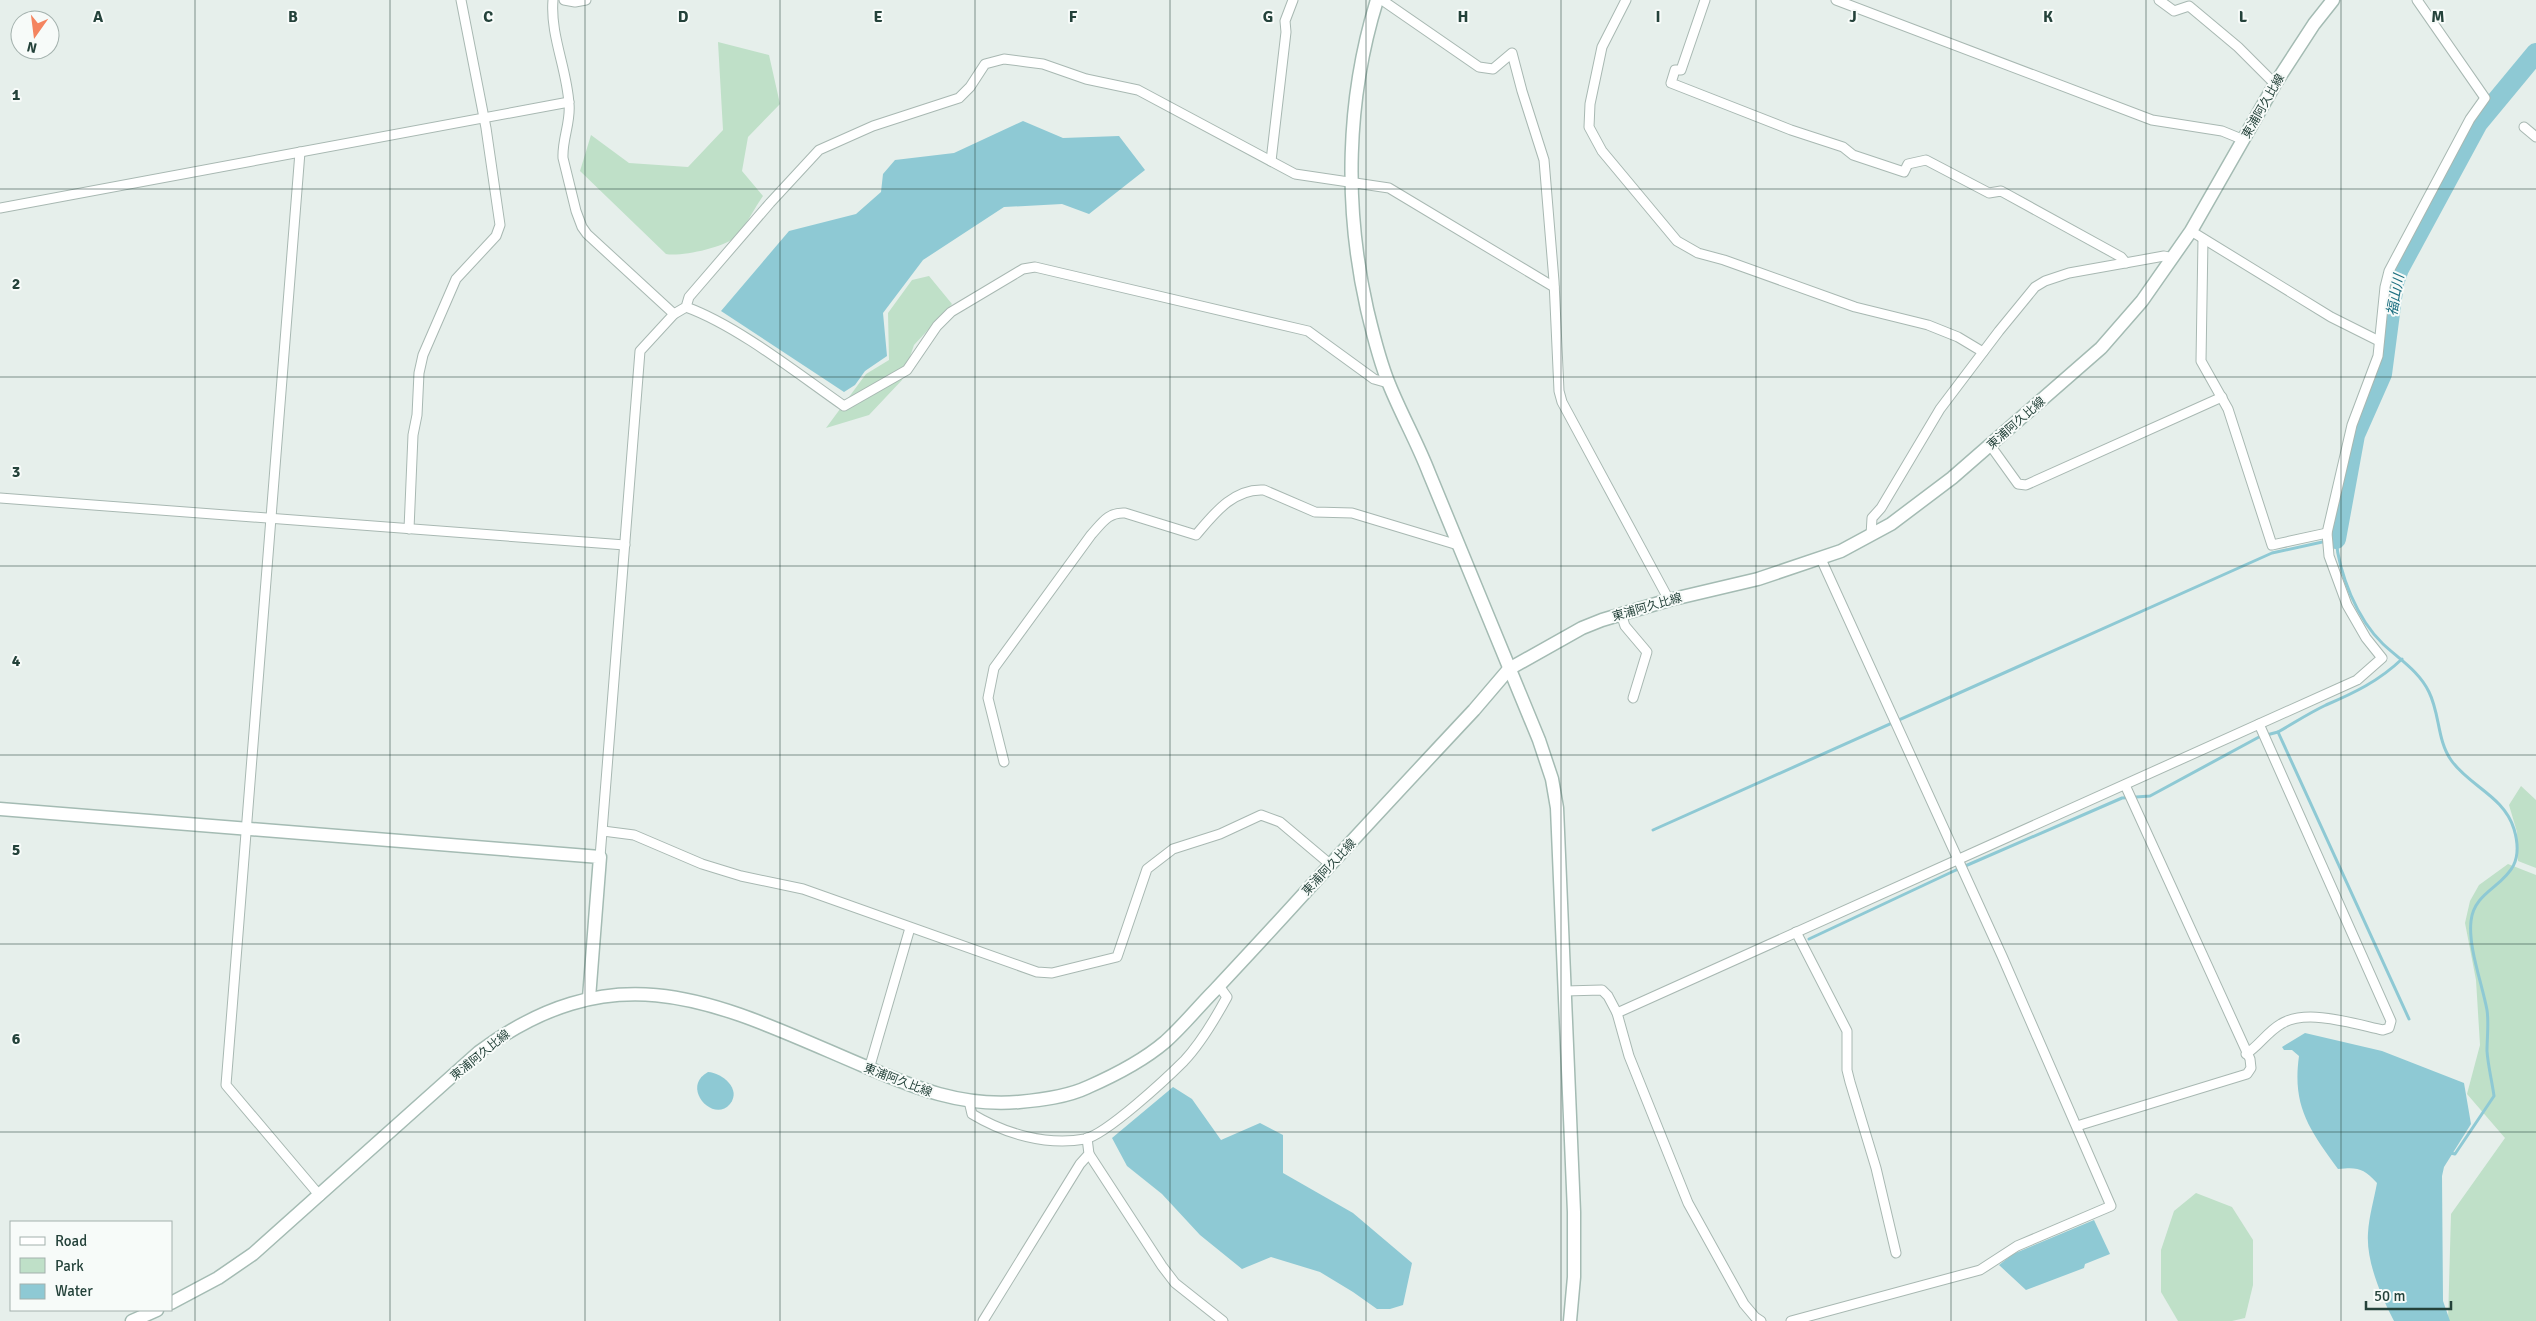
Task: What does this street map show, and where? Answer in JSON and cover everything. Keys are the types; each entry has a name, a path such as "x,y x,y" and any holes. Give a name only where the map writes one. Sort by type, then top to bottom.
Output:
{"main road":[{"path":"1377,0 1367,31 1354,106 1352,184 1355,250 1374,338 1388,383 1418,444 1544,756 1552,779 1557,808 1574,1212 1574,1276 1570,1321"},
{"name":"東浦阿久比線","path":"172,1302 218,1278 253,1254 479,1052 504,1033 530,1019 589,998 641,994 692,1000 747,1017 924,1091 969,1101 1006,1103 1032,1101 1087,1088 1145,1056 1165,1042 1219,986 1474,710 1509,669 1582,628 1621,614 1758,579 1821,559 1871,535 1923,502 2101,348 2142,301 2192,232 2275,84 2314,24 2333,0"},
{"path":"0,809 600,857 589,998"},
{"path":"132,1321 155,1311"}],"street":[{"path":"409,529 413,435 417,415 419,373 423,355 456,279 499,231 484,118 461,0"},
{"path":"553,0 555,28 570,115 563,158 582,227 674,314"},
{"path":"564,0 575,2 586,0"},
{"path":"1271,161 1286,32 1285,21 1293,0"},
{"path":"1382,0 1479,67 1493,69 1512,53 1544,160 1554,287 1559,391 1562,402 1670,600"},
{"path":"1626,0 1602,47 1590,104 1589,127 1602,151 1676,240 1698,253 1724,260 1854,307 1928,325 1958,337 1983,352"},
{"path":"1705,0 1681,70 1675,70 1671,82 1791,130 1843,147 1853,155 1904,172 1908,164 1926,160 1988,193 2001,191 2122,257 2126,263"},
{"path":"1836,0 2152,120 2222,131 2244,140"},
{"path":"2159,0 2174,11 2189,6 2238,48 2275,84"},
{"path":"1617,1013 2358,680 2382,658 2366,638 2347,605 2329,556 2327,533 2345,448 2352,425 2374,371 2385,287 2389,271 2470,119 2485,98 2417,0"},
{"path":"600,857 640,351 674,314 686,307 689,297 770,203 819,150 874,126 960,98 970,87 985,64 1004,59 1043,64 1086,79 1138,90 1301,176 1389,188 1554,287"},
{"path":"0,208 569,102"},
{"path":"2524,127 2536,136"},
{"path":"300,152 248,828 226,1086 320,1196"},
{"path":"2192,232 2331,317 2379,341"},
{"path":"2202,239 2201,360 2228,410 2272,545 2327,533"},
{"path":"1871,535 1872,518 1890,493 1922,436 1983,352 2028,295 2045,281 2069,272 2164,256 2173,258"},
{"path":"686,307 706,314 740,335 844,406 910,367 937,326 951,312 1022,269 1035,267 1308,331 1374,379 1388,383"},
{"path":"1990,445 2018,484 2026,485 2222,397"},
{"path":"1004,762 988,698 994,668 1091,535 1107,516 1113,513 1125,513 1196,535 1211,516 1224,505 1255,490 1264,490 1316,512 1352,513 1458,545"},
{"path":"0,498 625,545"},
{"path":"1791,1321 1980,1270 2017,1246 2112,1206 1958,859 1821,559"},
{"path":"1621,614 1626,626 1647,652 1633,698"},
{"path":"2246,1054 2256,1048 2272,1030 2294,1018 2331,1020 2383,1030 2389,1028 2391,1021 2259,724"},
{"path":"2077,1126 2247,1074 2251,1068 2250,1060 2125,785"},
{"path":"603,831 634,834 702,864 741,876 803,889 910,928 969,946 1037,972 1052,973 1116,957 1147,869 1159,857 1173,849 1220,834 1252,818 1261,815 1280,822 1331,865"},
{"path":"869,1068 910,928"},
{"path":"1796,932 1847,1031 1847,1070 1876,1168 1896,1253"},
{"path":"969,1101 972,1114 992,1126 1050,1142 1088,1138 1112,1123 1185,1060 1227,998 1219,986"},
{"path":"1565,991 1602,990 1608,996 1617,1013 1629,1056 1688,1203 1744,1304 1755,1317 1762,1321"},
{"path":"1088,1138 1089,1154 1167,1273 1175,1283 1223,1321"},
{"path":"982,1321 1080,1164 1089,1154"}],"green space":[{"path":"718,42 769,55 780,104 748,137 742,171 763,196 742,230 728,242 701,251 672,255 666,254 580,171 591,135 629,163 688,167 723,130"},
{"path":"929,276 952,304 914,345 902,380 869,415 826,428 866,374 889,360 888,313 912,280"},
{"path":"2521,786 2536,800 2536,868 2518,861 2517,832 2509,805"},
{"path":"2508,864 2536,875 2536,1321 2448,1321 2451,1214 2505,1138 2467,1094 2480,1045 2476,980 2465,923 2470,901 2479,885"},
{"path":"2196,1193 2232,1207 2253,1240 2253,1285 2245,1318 2232,1321 2178,1321 2161,1292 2161,1250 2174,1211"}],"water":[{"path":"1023,121 1063,138 1119,136 1145,170 1089,214 1062,204 1004,207 923,260 883,313 887,356 865,371 855,385 844,392 721,311 789,231 856,214 881,192 883,174 895,160 954,153"},
{"path":"2305,1033 2382,1051 2464,1083 2471,1124 2444,1167 2442,1176 2443,1301 2450,1321 2394,1321 2384,1301 2369,1255 2370,1214 2377,1183 2364,1171 2351,1168 2338,1169 2328,1155 2311,1129 2301,1103 2297,1074 2299,1056 2292,1050 2284,1050 2282,1047"},
{"path":"708,1072 719,1075 732,1088 733,1098 730,1104 723,1109 715,1110 708,1107 698,1094 697,1086 700,1079"},
{"path":"1173,1087 1192,1099 1221,1140 1260,1123 1283,1135 1283,1173 1353,1213 1412,1263 1403,1305 1390,1309 1377,1309 1320,1272 1271,1257 1242,1269 1200,1235 1162,1194 1127,1166 1112,1138"},
{"path":"2094,1220 2110,1254 2085,1264 2084,1268 2026,1290 1999,1265 2013,1254"}],"waterway":[{"name":"福山川","path":"2336,539 2355,435 2382,374 2394,283 2399,269 2478,123 2536,53"},
{"path":"1653,830 2272,553 2336,539 2345,581 2357,609 2374,634 2425,685 2433,700 2446,752 2458,769 2502,808 2514,829 2517,848 2515,862 2509,873 2482,898 2475,908 2471,921 2473,953 2487,1010 2487,1051 2494,1096 2455,1154 2450,1153"},
{"path":"2402,659 2366,686 2320,708 2278,732 2409,1019"},
{"path":"1809,939 1956,870 2122,798 2150,796 2259,737 2278,732"}]}
